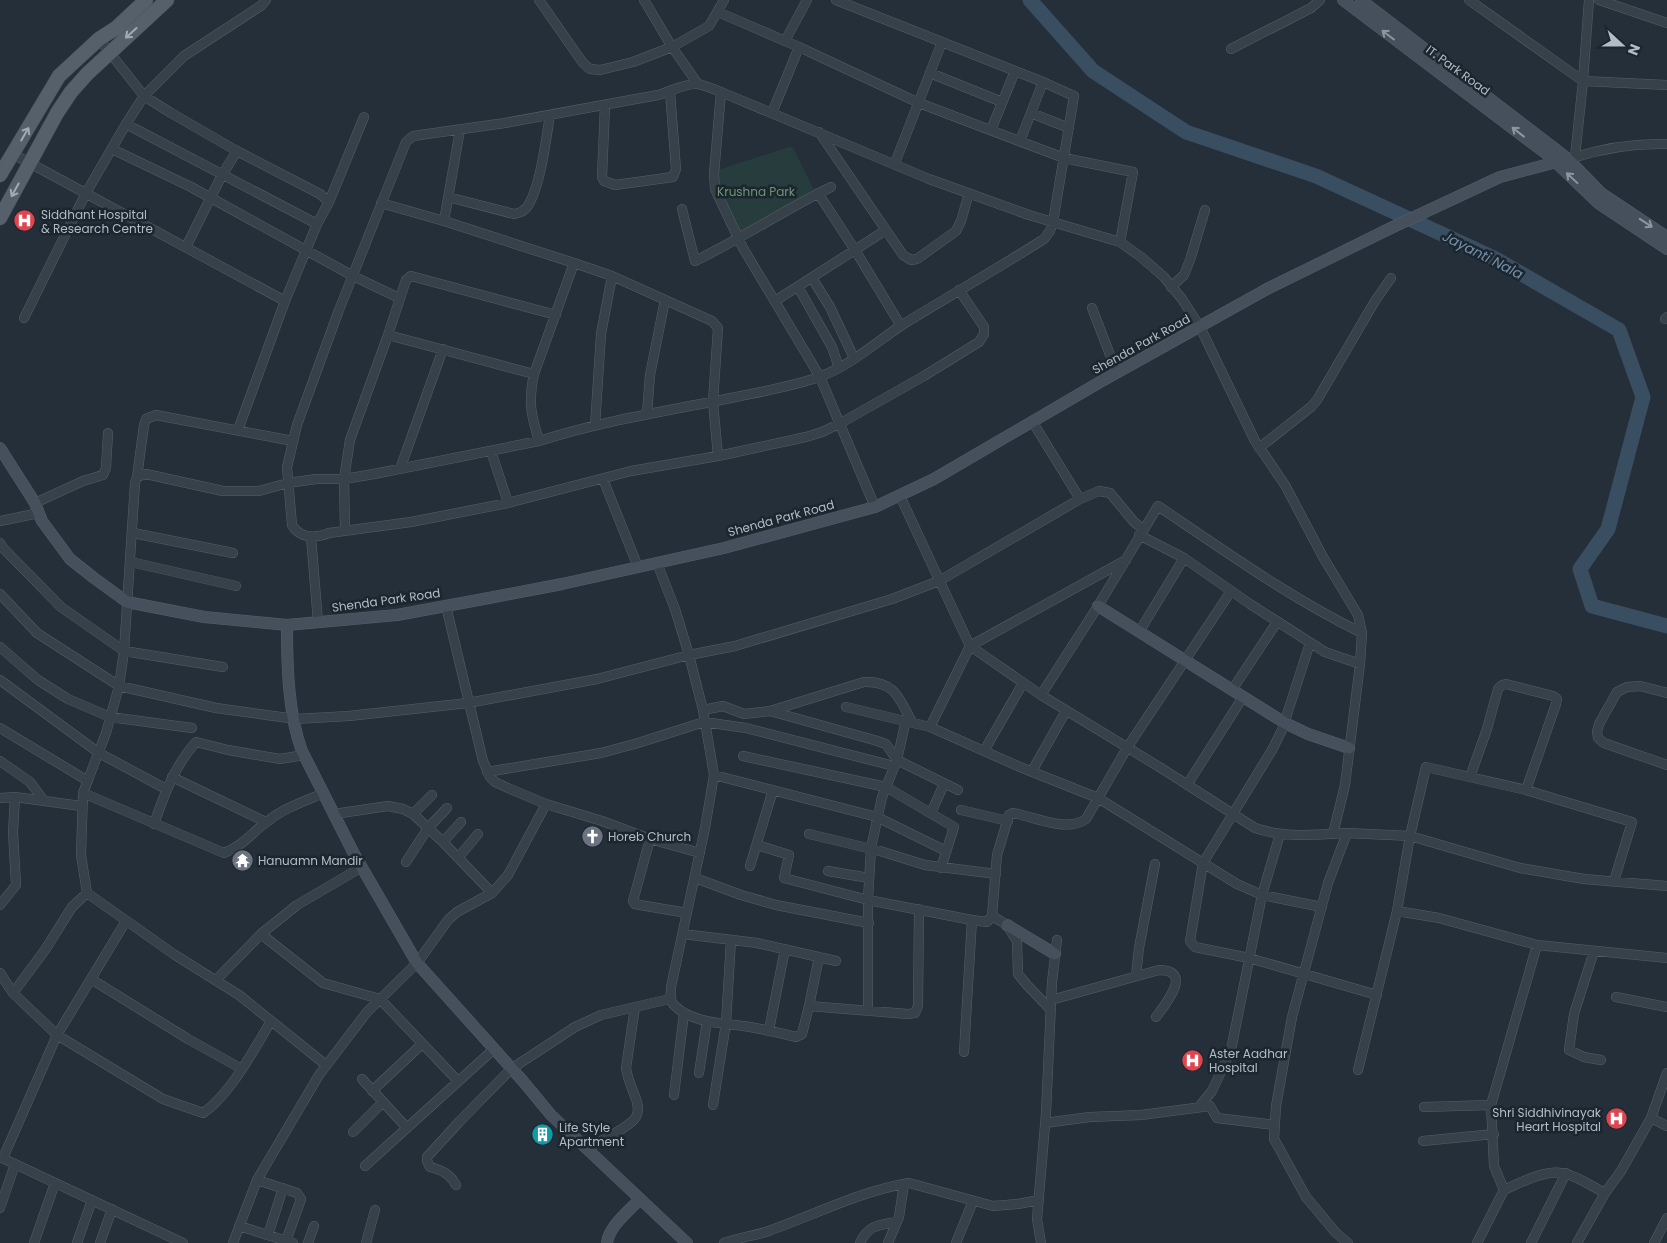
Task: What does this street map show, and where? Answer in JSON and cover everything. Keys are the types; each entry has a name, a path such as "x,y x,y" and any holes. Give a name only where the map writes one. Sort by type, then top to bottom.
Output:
{"main road":[{"path":"0,175 59,76 99,39 116,28 146,0"},
{"path":"0,218 57,112 71,92 87,74 167,0"},
{"name":"IT. Park Road","path":"1343,0 1495,114 1556,163 1598,203 1667,249"},
{"name":"IT. Park Road","path":"1361,0 1572,158 1601,193 1667,237"},
{"name":"Shenda Park Road","path":"0,448 37,508 42,521 70,559 127,602 204,618 286,625 397,615 446,606 562,584 724,548 875,507 934,479 1117,373 1266,290 1401,223 1500,177 1572,158"},
{"path":"1098,606 1285,723 1308,734 1349,748"},
{"path":"286,625 288,677 297,735 304,755 362,867 417,963 551,1115 687,1243"},
{"path":"1007,925 1055,954"},
{"path":"607,1243 608,1237 636,1195"}],"street":[{"path":"24,318 86,193 144,96 184,56 262,5 266,0"},
{"path":"539,0 583,63 590,68 600,70 633,62 672,47 709,26 724,0"},
{"path":"644,0 672,47 698,84"},
{"path":"786,41 807,0"},
{"path":"137,477 146,474 223,491 259,491 288,483 316,479 344,479 400,469 539,441 647,414 786,387 840,368 901,326 1044,239 1050,231 1052,222 1074,96 836,0"},
{"path":"1231,49 1311,8 1320,0"},
{"path":"1470,0 1583,81 1667,85"},
{"path":"1589,0 1583,81 1572,158 1602,149 1631,144 1667,144"},
{"path":"1599,0 1667,24"},
{"path":"718,12 786,41 919,103 1064,158 1133,172 1120,242"},
{"path":"99,39 144,96 237,151 320,194 329,202"},
{"path":"895,164 942,42"},
{"path":"772,113 799,47"},
{"path":"991,130 1015,71"},
{"path":"930,73 1002,102"},
{"path":"1020,141 1043,82"},
{"path":"959,290 984,327 984,334 979,342 924,376 822,432 718,456 631,472 508,503 411,522 345,531 319,537 311,537 295,531 292,525 287,467 297,426 406,142 413,136 550,115 670,92 690,84 698,84 819,132 929,179 1052,222 1120,242 1164,277 1200,327 1239,412 1259,448 1285,485 1323,557 1358,615 1362,633 1360,664 1345,785 1333,834"},
{"path":"605,104 602,177 604,181 615,185 672,177 676,170 670,92"},
{"path":"721,92 714,174 715,189 738,238 820,376 875,507"},
{"path":"1031,113 1068,128"},
{"path":"448,198 514,214 520,214 524,211 530,204 538,179 550,115"},
{"path":"238,430 285,300 317,224 329,202 364,117"},
{"path":"126,124 222,176 317,224"},
{"path":"444,221 460,130"},
{"path":"819,132 903,255 911,260 918,259 956,231 969,193"},
{"path":"112,149 192,187 353,276 399,298"},
{"path":"186,247 222,176 237,151"},
{"path":"13,154 285,300"},
{"path":"682,209 695,261 831,187"},
{"path":"818,193 901,326"},
{"path":"381,203 444,221 612,276 716,324 718,328 713,402 718,456"},
{"path":"1171,287 1184,275 1205,210"},
{"path":"775,301 886,230"},
{"path":"539,441 530,410 534,374 574,264"},
{"path":"345,531 344,479 350,440 406,280 411,276 556,315"},
{"path":"595,426 600,334 612,276"},
{"path":"812,278 830,307 854,358"},
{"path":"1259,448 1311,407 1317,400 1374,301 1392,278"},
{"path":"798,287 832,347 840,368"},
{"path":"647,414 650,375 665,300"},
{"path":"1092,308 1117,373"},
{"path":"388,335 534,374"},
{"path":"400,469 443,349"},
{"path":"293,441 156,415 146,418 135,483 124,651 119,686 99,753 83,793 81,855 87,894 175,955 239,995 326,1065"},
{"path":"1032,422 1080,498"},
{"path":"0,521 37,508 83,481 103,475 106,468 108,433"},
{"path":"491,451 508,503"},
{"path":"603,479 638,567"},
{"path":"0,594 37,633 119,686 216,708 295,720 468,703 597,679 735,646 892,599 939,581 1080,498 1099,492 1110,494 1141,532 1184,558 1277,622 1325,652 1360,664"},
{"path":"900,496 970,646 1022,683 1255,828 1267,833 1280,834 1347,833 1410,836 1520,868 1584,879 1666,883"},
{"path":"1041,695 1098,606 1158,506 1279,587 1328,616 1362,633"},
{"path":"133,533 233,553"},
{"path":"311,537 318,622"},
{"path":"0,543 61,607 124,651 223,667"},
{"path":"1139,632 1184,558"},
{"path":"930,727 970,646 1126,560"},
{"path":"131,562 236,586"},
{"path":"657,563 689,656 703,710 714,775 695,878 671,987 670,999 672,1004 684,1013 707,1020 769,1030 796,1037 800,1036 809,1006 819,957"},
{"path":"757,845 789,855 784,878 868,900 987,922 992,916 998,855 1009,815 1012,813 1060,824 1079,824 1086,818 1127,748 1231,591"},
{"path":"446,606 468,703 487,772 495,782 546,804 602,821 650,839 700,853"},
{"path":"1232,690 1277,622"},
{"path":"1310,643 1285,723 1272,750 1203,863 1190,941 1195,947 1249,958 1377,995"},
{"path":"0,647 46,684 68,698 110,717 192,728"},
{"path":"0,680 99,753 166,789"},
{"path":"703,710 723,706 744,714 770,711 864,682 878,681 895,692 909,721 877,817 871,848 868,900 868,1011"},
{"path":"984,751 1022,683"},
{"path":"1470,777 1487,729 1498,689 1506,684 1553,696 1556,699 1556,704 1526,790"},
{"path":"1667,693 1640,686 1627,687 1617,692 1599,724 1597,732 1598,738 1604,743 1667,765"},
{"path":"1187,785 1243,697"},
{"path":"846,707 930,727 1098,798 1237,884 1262,895 1322,907"},
{"path":"770,711 886,744 895,763"},
{"path":"1032,771 1066,711"},
{"path":"487,772 601,753 704,722 746,728 895,763 958,790"},
{"path":"0,728 88,781"},
{"path":"154,824 172,777 188,751 196,742 280,759 304,755"},
{"path":"742,756 886,787 954,827 941,868"},
{"path":"0,761 30,782 44,801"},
{"path":"1358,1070 1397,911 1410,836 1426,767 1526,790 1632,822 1614,881"},
{"path":"714,775 877,817 946,851"},
{"path":"172,777 266,822"},
{"path":"931,813 944,784"},
{"path":"750,866 773,790"},
{"path":"83,793 224,853 237,848 276,815 324,793"},
{"path":"413,814 432,795"},
{"path":"0,904 16,885 13,832 15,797"},
{"path":"0,798 15,797 82,806"},
{"path":"233,1243 257,1180 318,1075 367,1012 417,963 448,920 457,912 492,893 508,875 546,804"},
{"path":"334,814 388,806 403,809 413,814 492,893"},
{"path":"406,862 428,828 447,808"},
{"path":"962,810 1008,821"},
{"path":"443,842 461,822"},
{"path":"1347,833 1328,883 1292,1017 1276,1106 1274,1139 1306,1196 1336,1233 1348,1243"},
{"path":"458,858 478,834"},
{"path":"809,834 871,848 925,865 996,874"},
{"path":"1199,1107 1212,1091 1231,1050 1262,895 1280,834"},
{"path":"650,839 632,901 635,904 687,913"},
{"path":"1136,976 1155,864"},
{"path":"216,980 261,934 297,905 362,867"},
{"path":"828,871 869,878"},
{"path":"695,878 741,895 776,905 869,923"},
{"path":"13,993 72,908 87,894"},
{"path":"809,1006 915,1013 917,1010 919,909"},
{"path":"1397,911 1439,918 1537,946 1667,958"},
{"path":"992,916 1007,925 1017,941 1018,974 1051,1005"},
{"path":"964,1052 972,920"},
{"path":"126,921 57,1035 1,1157 183,1243"},
{"path":"261,934 323,983 380,999 458,1081"},
{"path":"683,934 785,949 836,961"},
{"path":"714,1105 726,1023 732,940"},
{"path":"1041,1243 1038,1219 1039,1200 1057,940"},
{"path":"1504,1190 1494,1166 1492,1106 1537,946"},
{"path":"769,1030 785,949"},
{"path":"1594,951 1574,1014 1569,1050 1584,1057 1601,1060"},
{"path":"1051,1005 1136,976 1166,970 1172,972 1176,984 1172,996 1156,1017"},
{"path":"0,973 13,993 57,1035 163,1099 203,1113 212,1107 242,1069 271,1021"},
{"path":"91,979 188,1039 242,1069"},
{"path":"1616,997 1667,1007"},
{"path":"456,1185 447,1174 430,1167 427,1157 511,1069 575,1027 601,1015 670,999"},
{"path":"587,1148 630,1123 636,1116 638,1110 637,1102 627,1077 626,1068 635,1007"},
{"path":"674,1096 684,1013"},
{"path":"700,1073 707,1020"},
{"path":"372,1091 422,1044"},
{"path":"365,1166 494,1049"},
{"path":"1577,1243 1651,1118 1667,1073"},
{"path":"362,1079 407,1128"},
{"path":"353,1132 383,1102"},
{"path":"1045,1123 1090,1117 1141,1115 1210,1106 1217,1118 1275,1125"},
{"path":"1424,1107 1492,1106"},
{"path":"1651,1118 1667,1126"},
{"path":"1423,1141 1494,1134"},
{"path":"0,1208 15,1164"},
{"path":"1477,1243 1504,1190 1534,1178 1549,1174 1566,1173 1605,1193"},
{"path":"1531,1243 1566,1173"},
{"path":"239,1226 270,1238 290,1242 301,1199 297,1193 257,1180"},
{"path":"34,1243 55,1183"},
{"path":"724,1243 764,1232 848,1201 904,1184 919,1185 993,1206 1005,1206 1039,1200"},
{"path":"888,1243 897,1222 904,1184"},
{"path":"270,1238 283,1188"},
{"path":"77,1243 92,1200"},
{"path":"956,1243 973,1200"},
{"path":"100,1243 112,1209"},
{"path":"366,1243 375,1210"},
{"path":"1654,1243 1667,1218"},
{"path":"860,1243 866,1232 871,1228 897,1222"},
{"path":"308,1243 314,1226"}],"green space":[{"name":"Krushna Park","path":"789,147 793,148 814,190 742,236 715,189 715,171"}],"waterway":[{"name":"Jayanti Nala","path":"1030,0 1093,71 1186,132 1316,176 1494,258 1619,330 1643,397 1608,529 1580,569 1592,606 1667,626"}],"place":[{"name":"Siddhant Hospital & Research Centre","path":"25,221"},
{"name":"Horeb Church","path":"592,836"},
{"name":"Hanuamn Mandir","path":"242,860"},
{"name":"Aster Aadhar Hospital","path":"1193,1060"},
{"name":"Shri Siddhivinayak Heart Hospital","path":"1617,1119"},
{"name":"Life Style Apartment","path":"543,1134"}]}
